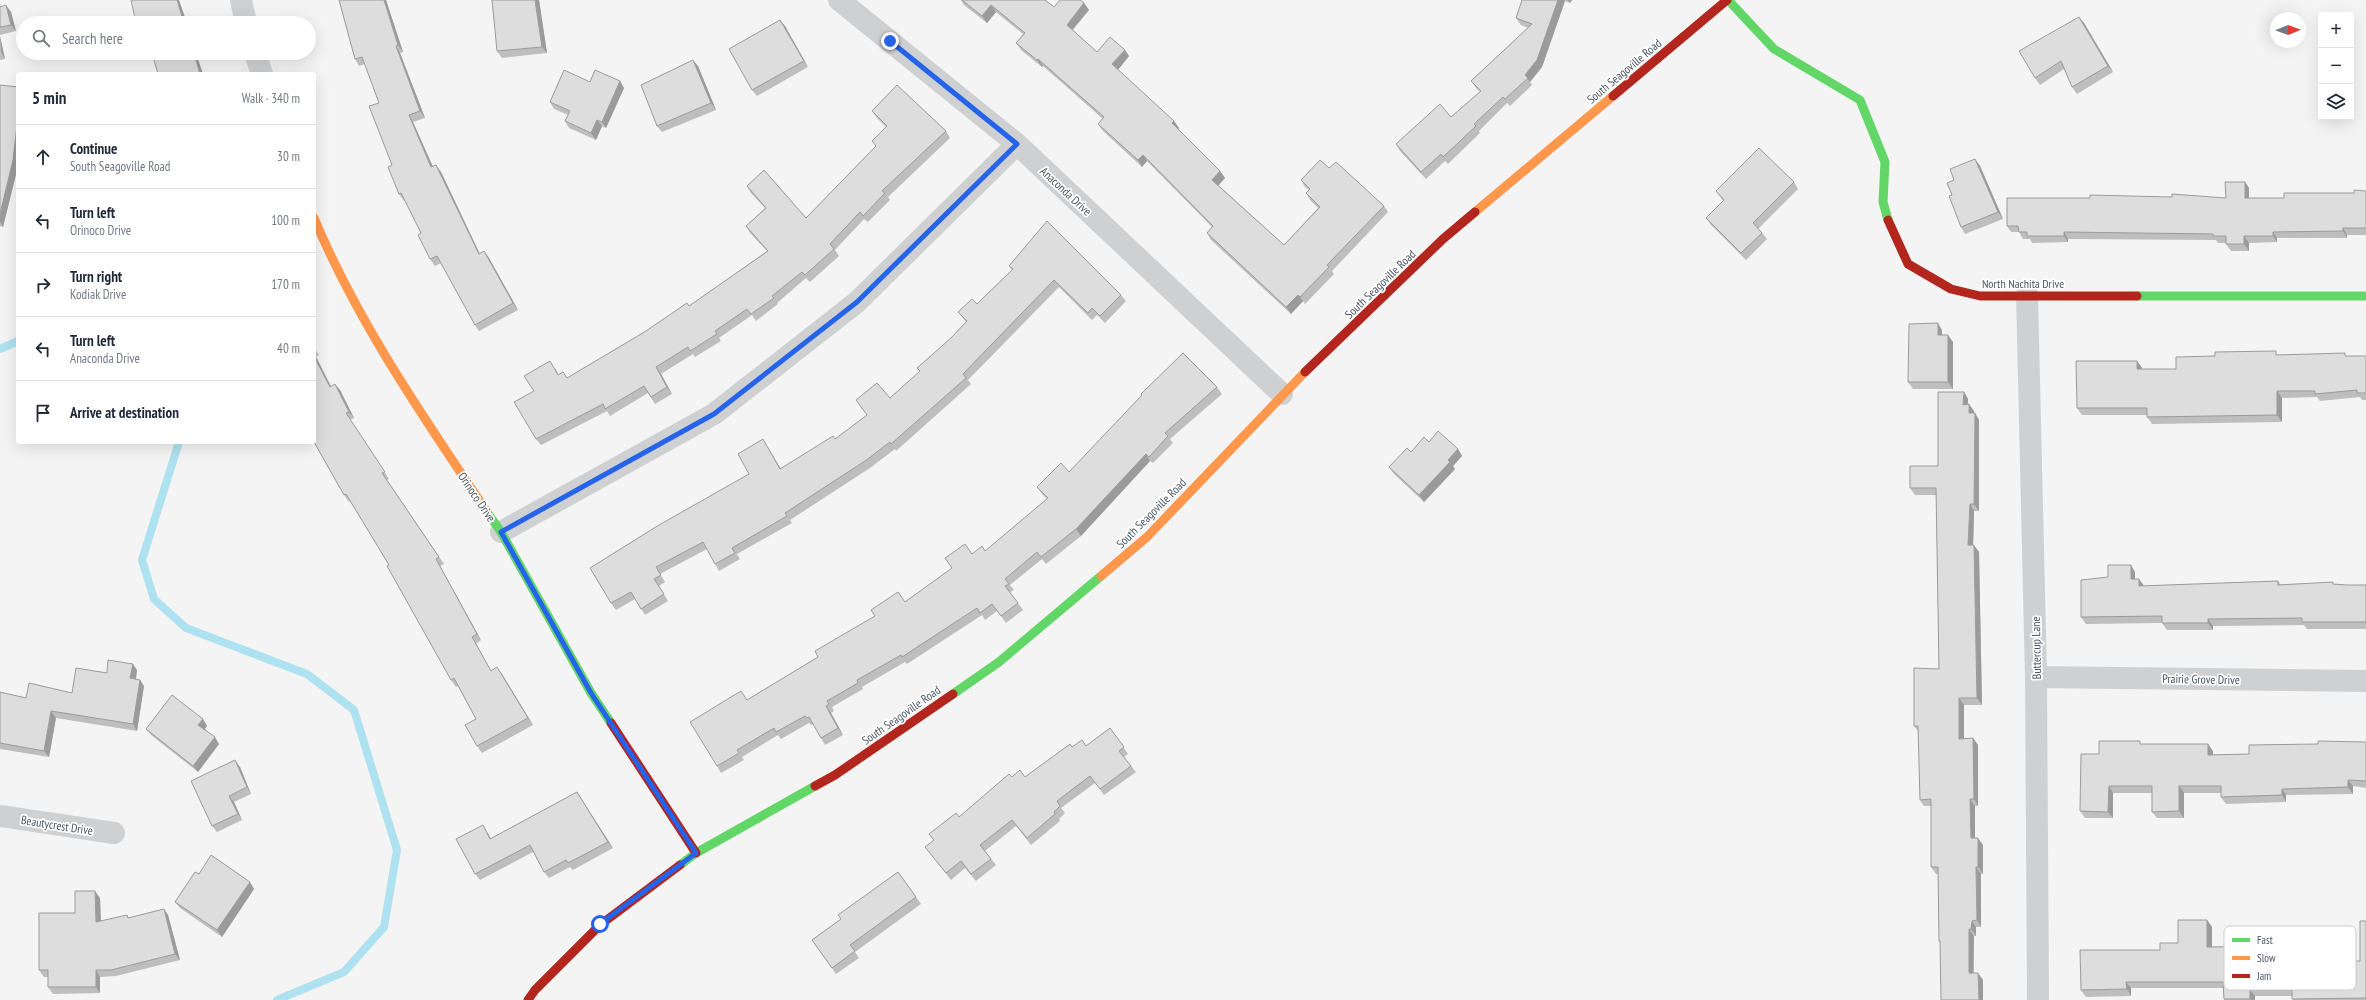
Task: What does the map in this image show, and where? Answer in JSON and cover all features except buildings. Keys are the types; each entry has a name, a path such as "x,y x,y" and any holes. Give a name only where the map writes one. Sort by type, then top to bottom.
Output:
{"street":[{"path":"241,0 244,16"},
{"name":"Anaconda Drive","path":"839,0 1017,144 1282,394"},
{"name":"North Nachita Drive","path":"1727,0 1774,49 1860,100 1885,162 1883,202 1891,228 1908,264 1951,289 1980,296 2366,296"},
{"name":"South Seagoville Road","path":"528,1000 535,990 600,924 696,853 835,775 999,662 1147,537 1282,394 1444,239 1727,0"},
{"path":"257,60 261,72"},
{"path":"501,532 714,414 857,302 1017,144"},
{"name":"Orinoco Drive","path":"316,223 327,249 405,390 501,532 591,693 696,853"},
{"name":"Buttercup Lane","path":"2027,295 2036,677 2038,1000"},
{"name":"Prairie Grove Drive","path":"2036,677 2366,681"},
{"name":"Beautycrest Drive","path":"0,816 114,833"}],"waterway":[{"path":"0,349 16,342"},
{"path":"178,444 142,560 154,599 186,628 307,674 354,710 397,850 384,927 344,972 277,1000"}],"traffic: fast":[{"path":"1728,0 1774,49 1860,100 1885,162 1883,202 1888,220"},
{"path":"2137,296 2366,296"},
{"path":"487,512 501,532 591,693 611,723"},
{"path":"953,694 999,662 1101,576"},
{"path":"680,865 696,853 815,786"}],"traffic: slow":[{"path":"1475,212 1613,96"},
{"path":"316,223 331,257 371,332 416,405 487,512"},
{"path":"1101,576 1147,537 1305,372"}],"traffic: jam":[{"path":"1613,96 1727,0"},
{"path":"1305,372 1443,239 1475,212"},
{"path":"1888,220 1908,264 1951,289 1980,296 2137,296"},
{"path":"815,786 835,775 953,694"},
{"path":"611,723 696,853"},
{"path":"528,1000 535,990 600,925 680,865"}],"route":[{"path":"600,924 696,853 591,693 501,532 714,414 857,302 1017,144 890,41"}]}
